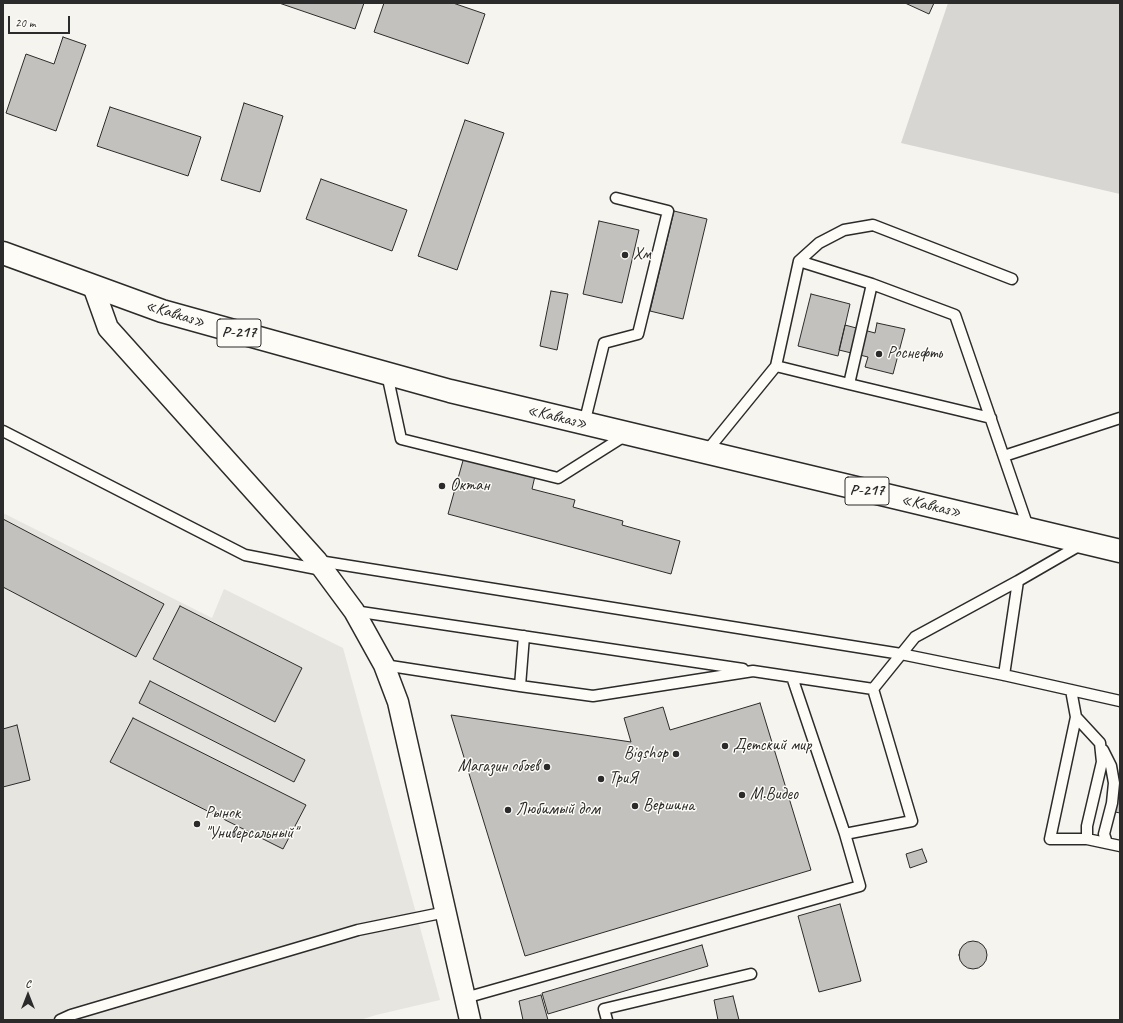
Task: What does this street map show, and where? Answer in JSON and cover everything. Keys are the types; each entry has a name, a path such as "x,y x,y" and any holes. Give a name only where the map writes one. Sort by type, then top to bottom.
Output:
{"highway":[{"name":"«Кавказ»","path":"3,253 162,311 450,391 1120,551"}],"street":[{"path":"93,286 108,328 320,566 354,611 384,665 398,702 470,1020"}],"lane":[{"path":"584,424 604,343 638,334 668,211 616,198"},
{"path":"706,452 776,366 799,261 819,243 844,230 873,225 1012,279"},
{"path":"799,261 872,284 955,315 1029,530"},
{"path":"849,384 872,284"},
{"path":"776,366 991,418"},
{"path":"387,374 401,439 558,478 628,434"},
{"path":"1004,456 1120,418"},
{"path":"3,431 245,556 901,654 1120,701"},
{"path":"873,689 915,637 1018,581 1084,542"},
{"path":"1004,675 1018,581"},
{"path":"354,611 873,689"},
{"path":"520,686 524,636"},
{"path":"384,665 593,696 753,671"},
{"path":"465,998 860,886 845,834 792,677"},
{"path":"845,834 912,821 873,689"},
{"path":"1071,690 1076,717 1050,839 1087,839 1120,846"},
{"path":"1076,717 1100,742 1111,766 1114,783 1112,803 1104,834 1107,844"},
{"path":"1087,839 1087,826 1102,762 1100,742"},
{"path":"60,1020 72,1015 358,930 446,912"},
{"path":"607,1020 604,1009 751,974"}],"shaded area":[{"path":"948,3 1120,3 1120,194 901,143"},
{"name":"Рынок \"Универсальный\"","path":"3,513 212,618 224,589 343,648 440,1000 360,1020 3,1020"}],"building":[{"path":"279,3 364,3 355,29"},
{"path":"384,3 453,3 485,14 468,64 374,32"},
{"path":"905,3 934,3 929,14"},
{"path":"63,37 86,45 56,131 6,113 26,54 54,64"},
{"path":"244,103 283,116 260,192 221,180"},
{"path":"110,107 201,137 188,176 97,146"},
{"path":"465,120 504,133 457,270 418,256"},
{"path":"321,179 407,210 392,251 306,219"},
{"path":"674,211 707,219 683,319 650,311"},
{"path":"599,221 639,230 622,303 583,294"},
{"path":"551,291 568,294 557,350 540,346"},
{"path":"811,294 850,304 838,356 798,346"},
{"path":"877,323 905,329 893,374 865,367 868,357 839,350 845,325 875,333"},
{"path":"464,457 535,476 532,489 575,500 573,507 623,521 622,525 680,541 671,574 448,514"},
{"path":"3,519 164,604 136,657 3,587"},
{"path":"180,606 302,668 275,722 153,659"},
{"path":"150,681 305,760 294,782 139,703"},
{"name":"Вершина","path":"760,703 811,870 525,956 451,715 631,742 624,718 663,707 670,730"},
{"path":"133,718 306,805 283,849 110,762"},
{"path":"17,725 30,780 3,787 3,729"},
{"path":"1120,788 1120,813 1115,812"},
{"path":"922,849 927,862 910,868 906,854"},
{"path":"840,904 861,981 819,992 798,916"},
{"path":"973,941 983,945 987,955 983,965 973,969 963,965 959,955 963,945"},
{"path":"702,945 708,966 548,1014 542,993"},
{"path":"541,995 548,1020 523,1020 519,1001"},
{"path":"733,996 739,1020 718,1020 714,1000"}],"place":[{"name":"Хм","path":"625,255"},
{"name":"Роснефть","path":"879,354"},
{"name":"Октан","path":"442,486"},
{"name":"Детский мир","path":"725,746"},
{"name":"Bigshop","path":"676,754"},
{"name":"Магазин обоев","path":"547,767"},
{"name":"ТриЯ","path":"601,779"},
{"name":"М.Видео","path":"742,795"},
{"name":"Вершина","path":"635,806"},
{"name":"Любимый дом","path":"508,810"},
{"name":"Рынок \"Универсальный\"","path":"197,824"}]}
